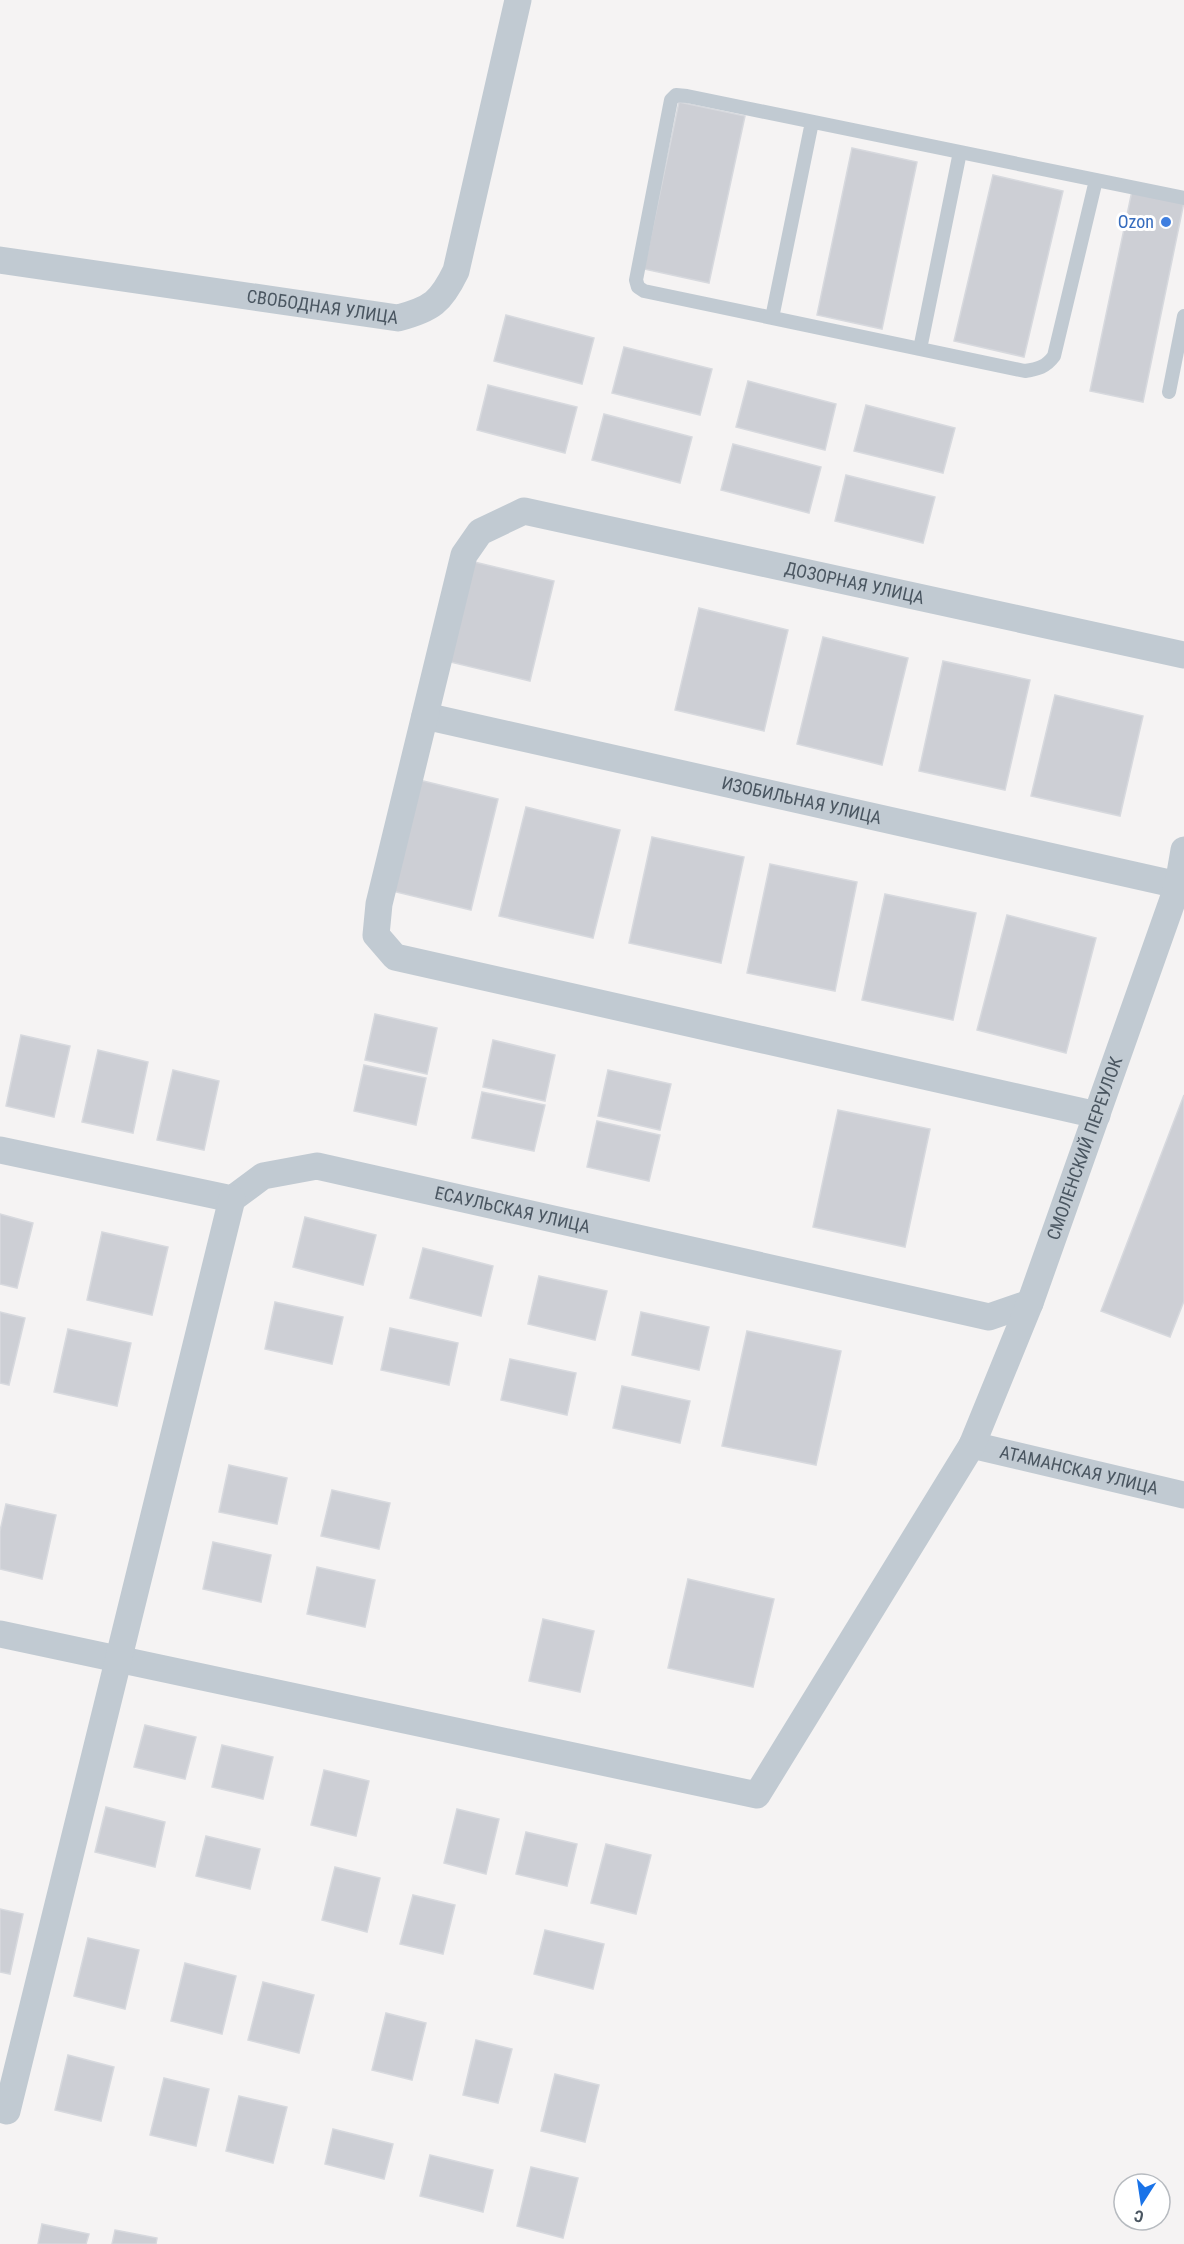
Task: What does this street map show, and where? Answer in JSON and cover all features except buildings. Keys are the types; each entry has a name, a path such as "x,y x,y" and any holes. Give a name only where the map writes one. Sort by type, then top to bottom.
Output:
{"street":[{"name":"СВОБОДНАЯ УЛИЦА","path":"0,260 398,318 415,314 433,305 446,292 456,271 518,0"},
{"name":"ДОЗОРНАЯ УЛИЦА","path":"425,716 464,555 480,532 524,511 1184,655"},
{"name":"ИЗОБИЛЬНАЯ УЛИЦА","path":"425,716 1181,870"},
{"path":"425,716 379,904 376,935 395,957 1097,1114"},
{"name":"СМОЛЕНСКИЙ ПЕРЕУЛОК","path":"108,1657 757,1795 972,1445 1030,1303 1181,870"},
{"path":"0,1150 232,1199 108,1657 4,2110"},
{"name":"ЕСАУЛЬСКАЯ УЛИЦА","path":"232,1199 263,1176 316,1166 989,1317 1030,1303"},
{"name":"АТАМАНСКАЯ УЛИЦА","path":"972,1445 1184,1495"},
{"path":"0,1634 108,1657"}],"lane":[{"path":"1096,180 1054,356 1047,366 1025,371 644,291 638,287 636,280 671,100 676,95 687,96 1184,198"},
{"path":"772,318 812,122"},
{"path":"920,349 960,152"},
{"path":"1169,392 1184,316"}],"place":[{"name":"Ozon","path":"1166,222"}]}
